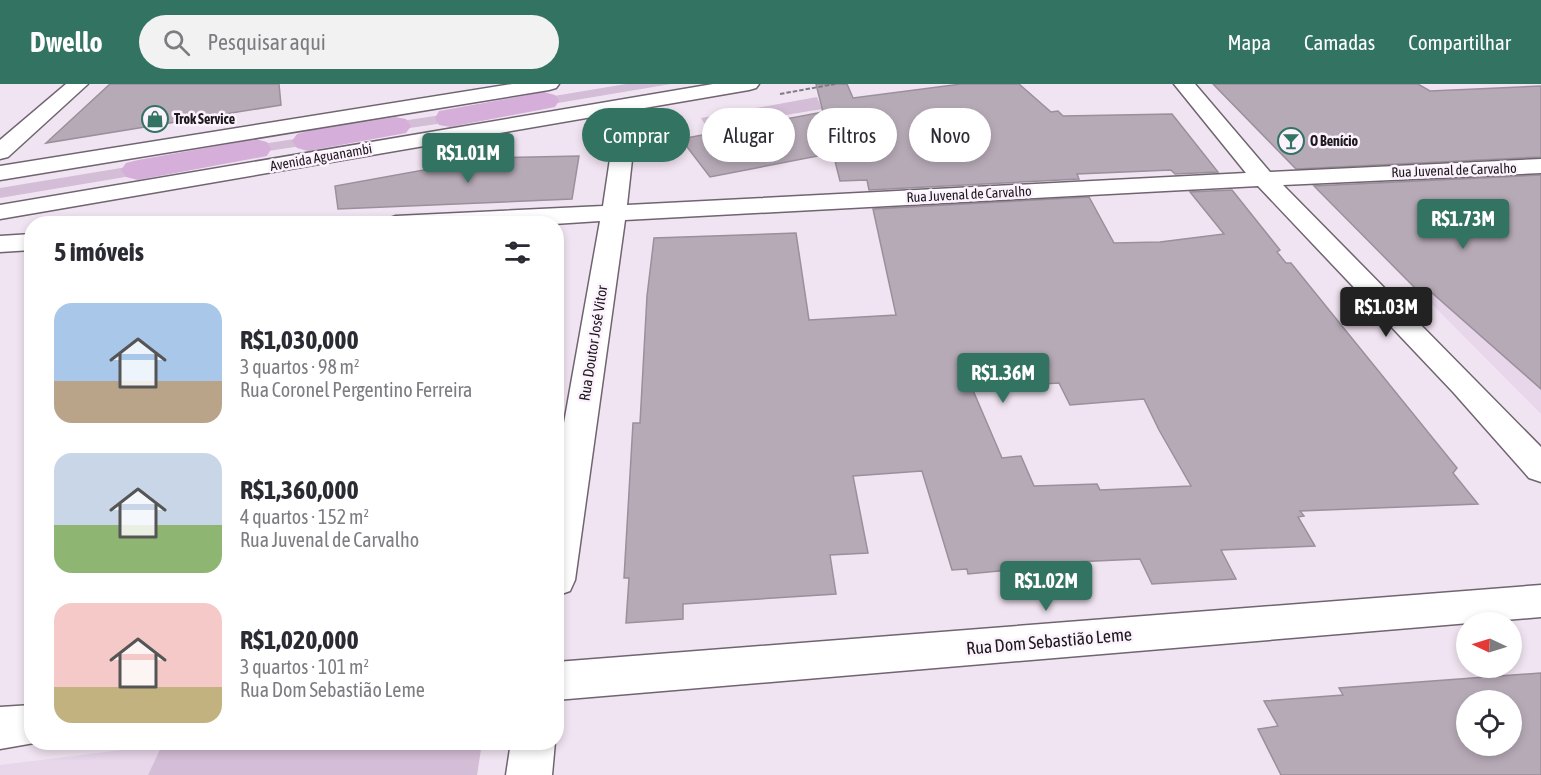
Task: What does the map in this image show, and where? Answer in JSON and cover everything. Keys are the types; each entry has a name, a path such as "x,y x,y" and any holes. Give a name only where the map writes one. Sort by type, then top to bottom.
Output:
{"street":[{"path":"0,152 78,84"},
{"path":"0,173 549,84"},
{"name":"Avenida Aguanambi","path":"0,212 749,84"},
{"path":"1184,84 1263,178 1464,384 1541,470"},
{"name":"Rua Doutor José Vitor","path":"564,530 614,214 628,105"},
{"name":"Rua Juvenal de Carvalho","path":"564,216 1263,178 1541,166"},
{"path":"0,244 24,242"},
{"name":"Rua Dom Sebastião Leme","path":"564,680 1541,601"},
{"path":"0,728 24,726"},
{"path":"529,775 532,750"}],"shaded area":[{"path":"626,84 671,84 546,105 542,98"},
{"path":"817,97 822,108 807,108 807,111 795,113 795,108 756,108"},
{"path":"448,114 451,122 396,130 395,122"},
{"path":"308,137 308,145 255,153 255,145"},
{"path":"139,165 137,175 0,198 0,188"},
{"path":"1541,286 1541,414 1418,290"},
{"path":"122,750 160,750 148,775 0,775 0,765"},
{"path":"160,750 481,750 477,775 148,775"}],"building":[{"path":"110,84 279,84 281,105 46,143"},
{"path":"816,84 847,84 853,98 961,84 1019,84 1051,112 1058,111 1063,116 1172,114 1218,172 1175,174 1171,170 1077,174 1079,179 869,190 867,180 840,181 835,162 897,162 897,108 822,108"},
{"path":"1213,84 1418,84 1430,91 1541,86 1541,157 1296,169"},
{"path":"807,115 807,158 795,160 795,117"},
{"path":"702,135 702,162 787,162 710,177 690,151 690,137"},
{"path":"579,156 572,199 338,209 335,186 490,158"},
{"path":"1541,175 1541,389 1431,292 1419,292 1314,186"},
{"path":"1232,190 1280,250 1277,252 1286,263 1291,263 1457,468 1453,473 1478,504 1300,511 1304,516 1298,517 1315,546 1221,550 1236,579 1152,584 1140,559 1052,563 1053,566 968,574 967,569 952,570 922,471 853,476 868,553 830,555 836,594 683,604 683,619 626,623 629,578 624,578 633,423 640,423 647,296 654,238 796,233 809,320 896,315 873,209 1089,197 1114,243 1160,242 1224,234 1190,192","holes":["1059,383 1070,405 1144,399 1191,486 1100,490 1097,484 1034,486 1021,456 1002,458 972,388"]},
{"path":"1541,673 1541,775 1281,775 1258,729 1278,726 1264,701 1343,695 1339,688 1474,678 1522,678 1522,674"}],"waterway":[{"path":"450,118 544,101"},
{"path":"308,141 395,126"},
{"path":"138,170 255,149"}],"place":[{"name":"Trok Service","path":"155,119"},
{"name":"O Benício","path":"1291,141"}]}
